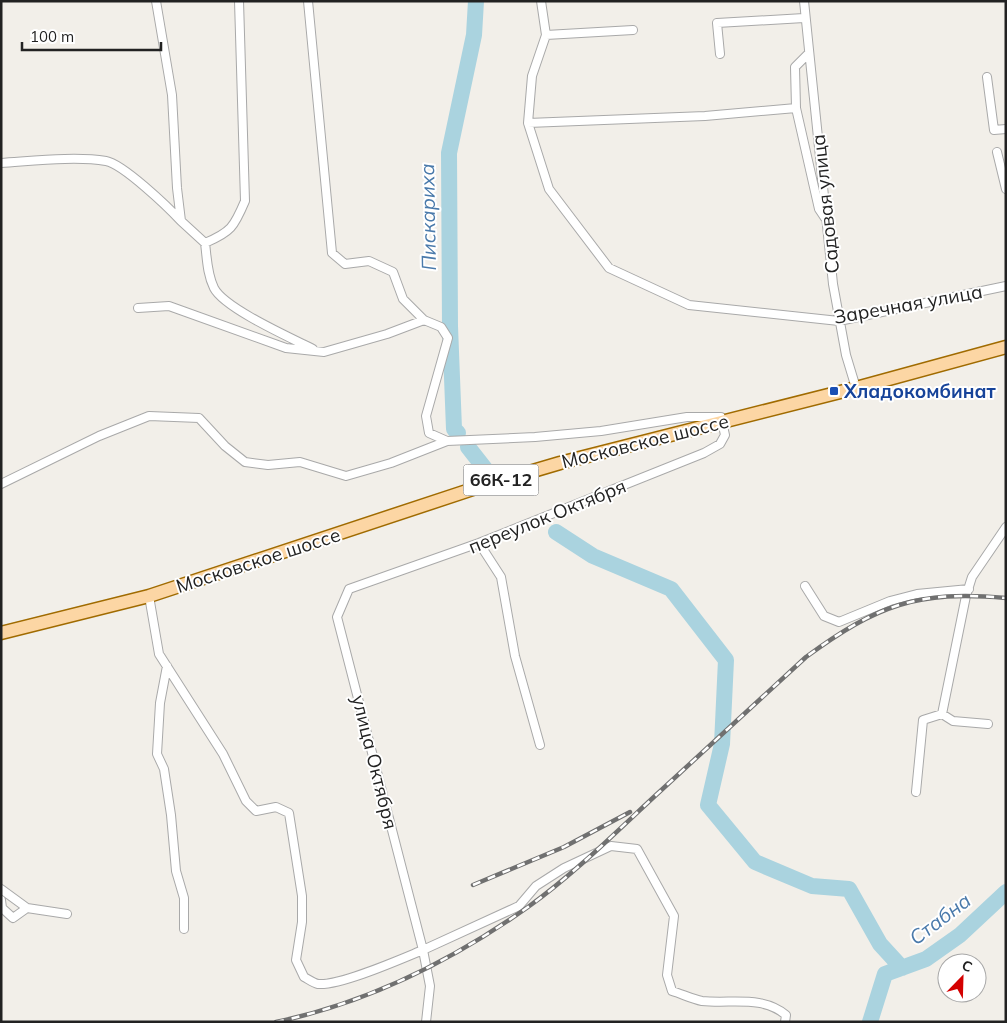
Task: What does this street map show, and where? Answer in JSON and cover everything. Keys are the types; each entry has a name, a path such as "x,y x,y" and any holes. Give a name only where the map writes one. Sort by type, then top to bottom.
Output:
{"main road":[{"name":"Московское шоссе","path":"1,632 149,596 491,483 560,463 856,388 1006,347"}],"street":[{"path":"156,1 172,95 176,188 181,221"},
{"path":"205,242 225,235 236,221 244,201 239,1"},
{"path":"308,1 332,253 345,264 369,262 393,272 403,299 424,320 440,327 448,338 426,416 429,433 447,441"},
{"path":"541,1 546,35 532,76 528,123 705,116 796,108"},
{"name":"Садовая улица","path":"804,1 804,18 826,220 839,321 856,388"},
{"path":"720,54 717,23 804,18"},
{"path":"546,35 633,30"},
{"path":"809,53 795,67 796,108 819,209 826,220"},
{"path":"987,77 994,130 1006,129"},
{"name":"Заречная улица","path":"528,123 549,189 609,268 690,305 839,321 1006,286"},
{"path":"996,152 1006,188"},
{"path":"1,163 47,160 108,162 156,195 205,242 210,276 215,290 247,316 317,351"},
{"path":"138,308 169,306 286,348 324,352 387,334 424,320"},
{"path":"1,484 100,436 149,416 199,418 225,446 245,462 268,464 300,462 346,476 391,463 447,441 535,437 601,431 687,416 721,417 722,422"},
{"name":"переулок Октября","path":"349,589 479,543 704,452 720,444 725,434 722,422"},
{"path":"942,714 972,577 1006,526"},
{"path":"479,543 501,577 515,656 540,745"},
{"path":"805,586 824,616 839,622 890,601 917,594 968,589"},
{"name":"улица Октября","path":"349,589 337,617 423,950 430,986 426,1022"},
{"path":"149,596 160,654 223,754 246,800 256,811 276,807 288,813 302,896 302,922 296,960 304,977 317,984 332,982 386,966 519,906 536,886 564,868 611,846 637,849 674,916 667,975 672,991 701,1001 764,1002 777,1008 786,1016 784,1022"},
{"path":"167,666 160,703 157,754 164,769 172,815 176,871 184,898 184,929"},
{"path":"942,714 952,721 988,724"},
{"path":"916,792 923,720 942,714"},
{"path":"1,889 27,908 67,914"},
{"path":"1,900 2,908 13,918 27,908"}],"waterway":[{"name":"Пискариха","path":"458,433 454,429 450,326 449,153 474,35 476,1"},
{"name":"Пискариха","path":"468,447 486,470"},
{"name":"Пискариха","path":"556,532 593,556 671,589 726,660 722,744 708,805 755,862 812,886 849,889 880,944 902,968"},
{"name":"Стабна","path":"870,1022 885,974 926,959 960,935 1006,892"}],"railway":[{"path":"276,1022 310,1014 343,1003 408,977 470,945 528,907 594,853 806,657 855,625 877,613 922,599 975,596 1006,598"},
{"path":"473,885 564,847 630,812"}],"place":[{"name":"Хладокомбинат","path":"834,391"}]}
